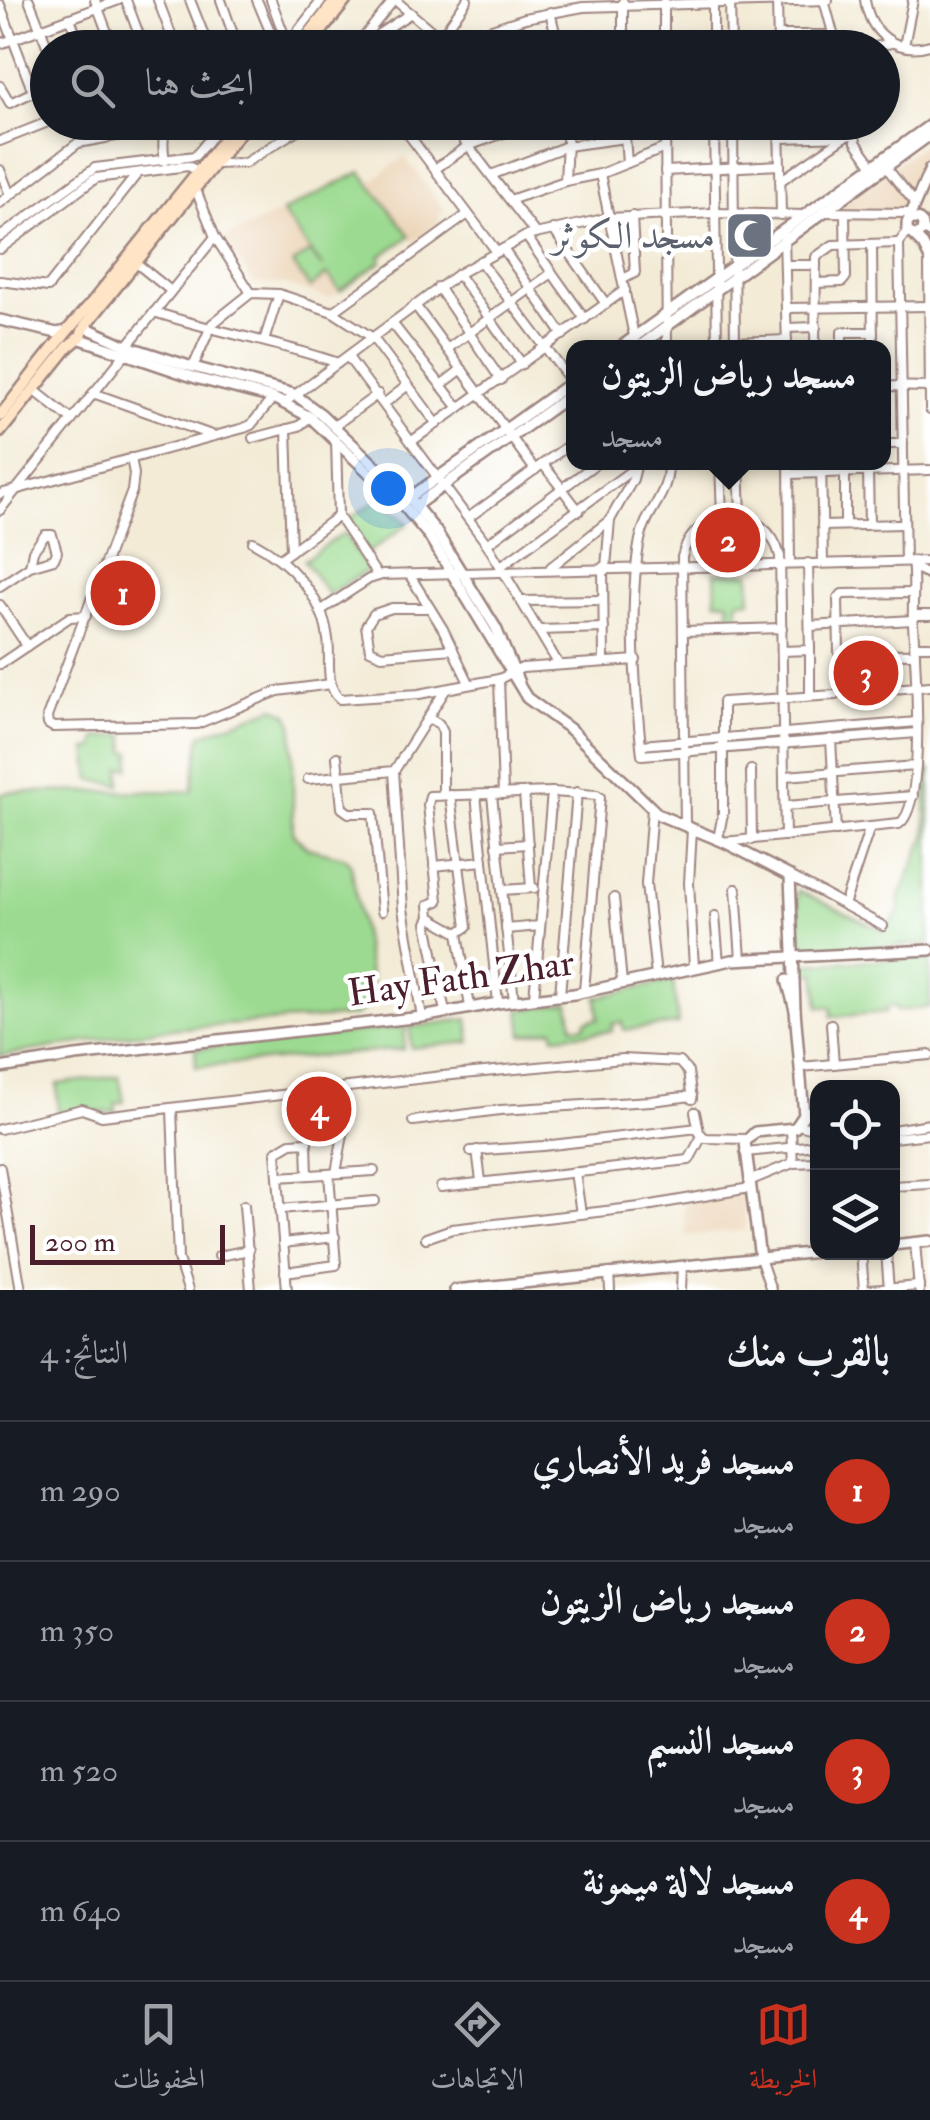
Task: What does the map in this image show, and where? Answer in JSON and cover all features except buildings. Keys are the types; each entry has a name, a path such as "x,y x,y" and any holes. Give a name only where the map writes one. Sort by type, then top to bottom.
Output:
{"main road":[{"path":"307,30 336,0"},
{"path":"322,30 346,0"},
{"path":"0,432 223,140"},
{"path":"0,416 135,262 233,140"}],"street":[{"path":"32,1 40,29 96,4 123,0 136,30"},
{"path":"158,0 170,30"},
{"path":"190,0 202,30"},
{"path":"221,0 232,30"},
{"path":"256,0 269,30"},
{"path":"271,0 283,30"},
{"path":"302,30 322,0"},
{"path":"370,30 394,0 430,30"},
{"path":"443,30 467,0"},
{"path":"482,30 582,3 826,0 832,30"},
{"path":"864,0 876,30"},
{"path":"904,46 913,0"},
{"path":"713,1 714,30"},
{"path":"730,1 731,30"},
{"path":"776,1 778,30"},
{"path":"623,2 623,30"},
{"path":"664,2 664,30"},
{"path":"0,4 30,85"},
{"path":"96,4 106,30"},
{"path":"550,12 554,30"},
{"path":"384,30 411,13"},
{"path":"70,18 74,30"},
{"path":"0,44 30,33"},
{"path":"900,45 930,45"},
{"path":"920,48 930,55"},
{"path":"0,86 10,103 30,93"},
{"path":"787,340 784,236 805,215 930,125"},
{"path":"0,141 30,129"},
{"path":"643,340 930,135"},
{"path":"0,203 70,148 97,140"},
{"path":"165,161 167,140"},
{"path":"0,237 90,171 195,156 209,140"},
{"path":"214,164 245,163 281,140"},
{"path":"413,140 563,334"},
{"path":"464,140 510,200 552,273 585,319"},
{"path":"435,169 468,146 484,140"},
{"path":"565,181 567,140"},
{"path":"491,176 567,146 610,140"},
{"path":"624,140 626,163"},
{"path":"664,140 666,340"},
{"path":"714,140 717,340"},
{"path":"733,140 735,340"},
{"path":"780,140 781,215"},
{"path":"780,181 843,140"},
{"path":"855,140 873,166"},
{"path":"510,200 600,174 664,148"},
{"path":"665,170 780,165"},
{"path":"0,249 92,180 188,166 198,171"},
{"path":"886,167 916,222 929,258 930,410"},
{"path":"721,841 904,822 912,796 917,722 913,593 904,524 899,243 916,222 930,169"},
{"path":"0,170 10,195"},
{"path":"0,281 48,287 137,174"},
{"path":"600,174 635,340"},
{"path":"193,190 215,237 251,293"},
{"path":"824,212 916,222"},
{"path":"816,282 842,282 846,277 845,213"},
{"path":"333,312 468,214"},
{"path":"284,402 458,274 531,235 632,216 805,215"},
{"path":"623,279 635,273 632,216"},
{"path":"552,229 606,304"},
{"path":"0,510 215,237"},
{"path":"815,340 816,257 833,245 899,243"},
{"path":"872,244 873,340"},
{"path":"480,260 566,376"},
{"path":"135,262 171,291"},
{"path":"786,266 816,265"},
{"path":"640,340 666,313 717,278 734,272"},
{"path":"447,349 552,273"},
{"path":"458,274 522,364"},
{"path":"438,288 501,380"},
{"path":"412,441 625,290"},
{"path":"193,368 207,330 251,293 279,294 333,312 373,338 437,424"},
{"path":"264,341 279,294"},
{"path":"415,305 508,433 579,511"},
{"path":"788,308 929,306"},
{"path":"842,308 842,340"},
{"path":"154,312 338,364"},
{"path":"0,320 57,333 76,331 200,379 284,402 310,417 409,504"},
{"path":"392,323 458,408"},
{"path":"787,328 816,327"},
{"path":"842,332 873,332"},
{"path":"126,350 294,394 334,426 409,504 496,628 522,692 576,734 652,808 883,926"},
{"path":"348,356 487,544 559,665"},
{"path":"384,403 462,369"},
{"path":"891,386 929,387"},
{"path":"34,390 72,420"},
{"path":"409,504 566,390"},
{"path":"93,393 214,436"},
{"path":"334,426 378,394"},
{"path":"0,494 251,426 273,398"},
{"path":"252,438 299,426 310,417"},
{"path":"287,429 291,551"},
{"path":"336,440 338,516 377,575"},
{"path":"891,444 903,444"},
{"path":"468,518 566,447"},
{"path":"131,458 132,490 46,718 51,727 197,724 278,691 331,684"},
{"path":"487,544 587,470"},
{"path":"502,568 630,470"},
{"path":"604,662 604,567 610,520 635,470"},
{"path":"667,470 666,488 643,526 636,567 642,755 684,752 784,734 917,733"},
{"path":"720,470 722,516"},
{"path":"739,470 740,516"},
{"path":"786,836 782,628 790,470"},
{"path":"790,474 811,470"},
{"path":"821,470 823,562"},
{"path":"833,470 930,470"},
{"path":"868,471 868,525"},
{"path":"845,472 845,525"},
{"path":"280,559 338,516"},
{"path":"694,967 684,752 682,565 686,543 696,530 722,516 740,516 761,524 772,535 786,563"},
{"path":"549,568 610,520"},
{"path":"822,526 904,524"},
{"path":"253,542 300,578 320,611 328,639 331,684 334,695 340,698 446,690 499,679 512,671 636,660"},
{"path":"320,611 377,575 502,568 930,561"},
{"path":"808,563 810,696"},
{"path":"910,563 930,575"},
{"path":"0,586 30,566"},
{"path":"409,574 469,684"},
{"path":"913,593 842,594 838,599 839,653 930,646"},
{"path":"522,602 603,600"},
{"path":"0,605 27,646"},
{"path":"427,608 392,608 374,614 366,626 370,650 382,655 453,649"},
{"path":"810,626 930,615"},
{"path":"0,664 72,616 86,616"},
{"path":"540,630 604,628"},
{"path":"682,631 782,628"},
{"path":"782,651 810,650"},
{"path":"499,679 503,794"},
{"path":"879,690 930,686"},
{"path":"422,1017 406,930 394,771 446,690"},
{"path":"721,841 723,702 836,695"},
{"path":"428,718 439,724 443,732 447,795 467,927 458,933"},
{"path":"641,745 684,741 784,744 917,722"},
{"path":"831,735 836,832"},
{"path":"785,776 916,762 930,753"},
{"path":"337,757 342,808 354,814 397,810"},
{"path":"751,770 752,840"},
{"path":"308,779 394,771"},
{"path":"534,998 552,792"},
{"path":"560,996 576,792"},
{"path":"524,793 531,888"},
{"path":"444,1012 428,920 428,906 438,902 428,800 433,795 598,795 584,991"},
{"path":"476,795 498,1002"},
{"path":"492,795 514,1001"},
{"path":"785,806 912,796"},
{"path":"652,808 646,884 656,976"},
{"path":"373,813 382,911"},
{"path":"844,905 870,828"},
{"path":"497,846 528,844"},
{"path":"378,864 401,861"},
{"path":"434,866 483,861"},
{"path":"790,876 791,978 804,1110 794,1128 793,1163"},
{"path":"502,890 544,887"},
{"path":"736,889 741,959"},
{"path":"380,895 404,897"},
{"path":"614,898 622,983"},
{"path":"715,916 719,963"},
{"path":"428,920 458,933"},
{"path":"506,929 540,926"},
{"path":"458,933 470,1007"},
{"name":"Hay Fath Zhar","path":"0,1068 422,1017 498,1002 560,996 741,959 930,950"},
{"path":"831,1024 834,1064"},
{"path":"801,1067 930,1055"},
{"path":"0,1129 82,1109 102,1116 172,1110 442,1076 624,1059 680,1062 688,1072 692,1097 500,1110 413,1121"},
{"path":"172,1110 178,1258 188,1290"},
{"path":"694,1112 700,1132 709,1140 746,1139 755,1132 810,1129"},
{"path":"900,1129 930,1124"},
{"path":"285,1272 335,1266 333,1174 344,1129"},
{"path":"481,1181 474,1151 700,1132"},
{"path":"441,1187 689,1160 700,1132"},
{"path":"900,1137 930,1134"},
{"path":"746,1139 760,1258 771,1290"},
{"path":"286,1290 276,1152 291,1143 307,1142 308,1175"},
{"path":"745,1152 810,1145"},
{"path":"426,1238 452,1229 581,1214 750,1184 793,1163 810,1162"},
{"path":"0,1168 20,1290"},
{"path":"278,1177 374,1171"},
{"path":"575,1172 581,1214"},
{"path":"900,1186 930,1184"},
{"path":"280,1209 375,1202"},
{"path":"244,1205 251,1290"},
{"path":"283,1243 336,1238"},
{"path":"900,1243 930,1241"},
{"path":"862,1260 867,1290 919,1288 915,1242"},
{"path":"0,1246 14,1244"},
{"path":"219,1256 249,1250"},
{"path":"455,1290 555,1285 609,1273 810,1253"},
{"path":"887,1260 889,1289"},
{"path":"681,1290 682,1266"},
{"path":"609,1273 610,1290"}],"shaded area":[{"path":"930,139 930,159 903,219 826,221 823,216"},
{"path":"404,156 445,210 439,215 439,223 414,242 370,183"},
{"path":"282,212 340,291 329,299 283,284 253,284 223,238"},
{"path":"742,1193 746,1230 686,1236 684,1202"}],"green space":[{"path":"361,172 410,236 340,291 327,274 310,288 293,264 309,252 323,268 282,212"},
{"path":"380,498 408,524 368,553 349,523"},
{"path":"344,533 368,570 328,594 304,560"},
{"path":"715,573 750,573 751,600 738,601 738,623 729,624 729,601 716,601"},
{"path":"275,707 288,714 293,724 293,834 308,848 344,857 351,865 371,985 366,1007 355,1016 165,1029 0,1056 0,795 192,791 201,735"},
{"path":"125,735 126,751 131,752 130,768 121,768 121,785 91,780 87,749 95,748 97,738"},
{"path":"930,770 930,944 802,951 797,890 884,931 899,913 900,896 926,836 926,772"},
{"path":"930,957 930,1007 897,1011 895,1006 886,1007 886,1012 832,1017 831,1007 819,1007 816,973 800,975 799,967 804,964"},
{"path":"673,981 678,1024 624,1030 622,1022 612,1024 612,1031 555,1036 553,1029 523,1035 520,1010 569,1003 573,1027 585,1026 586,1021 599,1018 597,997"},
{"path":"468,1019 471,1042 411,1048 410,1027"},
{"path":"405,1027 404,1049 196,1067 195,1049"},
{"path":"119,1076 124,1102 115,1103 116,1112 58,1112 57,1084"}],"place":[{"name":"مسجد الكوثر","path":"750,236"},
{"name":"مسجد رياض الزيتون","path":"728,540"},
{"name":"مسجد فريد الأنصاري","path":"123,593"},
{"name":"مسجد النسيم","path":"866,673"},
{"name":"مسجد لالة ميمونة","path":"319,1109"}]}
